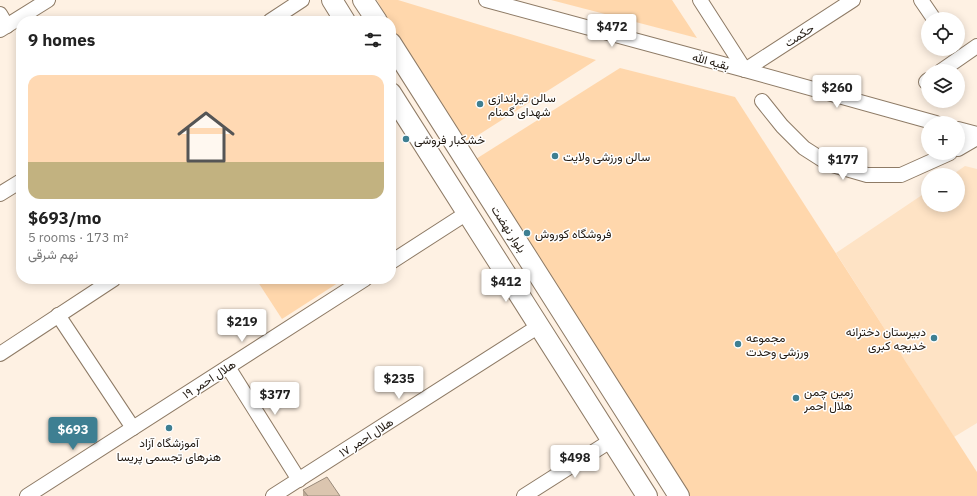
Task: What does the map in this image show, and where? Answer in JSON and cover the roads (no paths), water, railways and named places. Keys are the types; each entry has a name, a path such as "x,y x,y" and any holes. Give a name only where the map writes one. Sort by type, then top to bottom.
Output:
{"main road":[{"path":"332,0 342,16"},
{"path":"363,0 374,16"},
{"name":"بلوار نهضت","path":"396,51 671,494"},
{"path":"396,104 647,496"}],"street":[{"path":"2,23 48,0"},
{"path":"278,16 302,0"},
{"name":"بقیه الله","path":"486,0 921,119"},
{"path":"700,0 745,70"},
{"name":"حکمت","path":"745,70 853,0"},
{"path":"921,0 929,12"},
{"path":"965,50 977,46"},
{"path":"947,64 954,56"},
{"path":"762,101 782,126 804,148 829,164 867,175 901,175 934,160"},
{"path":"965,131 977,134"},
{"path":"965,145 977,138"},
{"path":"0,194 16,183"},
{"path":"396,259 467,213"},
{"path":"0,354 106,284"},
{"name":"هلال احمر ۱۹","path":"27,496 357,284"},
{"path":"58,315 133,428"},
{"name":"هلال احمر ۱۷","path":"274,496 539,326"},
{"path":"228,367 299,480"},
{"path":"524,496 612,440"}],"place":[{"name":"سالن تیراندازی شهدای گمنام","path":"480,104"},
{"name":"خشکبار فروشی","path":"406,139"},
{"name":"سالن ورزشی ولایت","path":"555,156"},
{"name":"فروشگاه کوروش","path":"527,233"},
{"name":"دبیرستان دخترانه خدیجه کبری","path":"934,338"},
{"name":"مجموعه ورزشی وحدت","path":"738,344"},
{"name":"زمین چمن هلال احمر","path":"796,398"},
{"name":"آموزشگاه آزاد هنرهای تجسمی پریسا","path":"169,428"}]}
